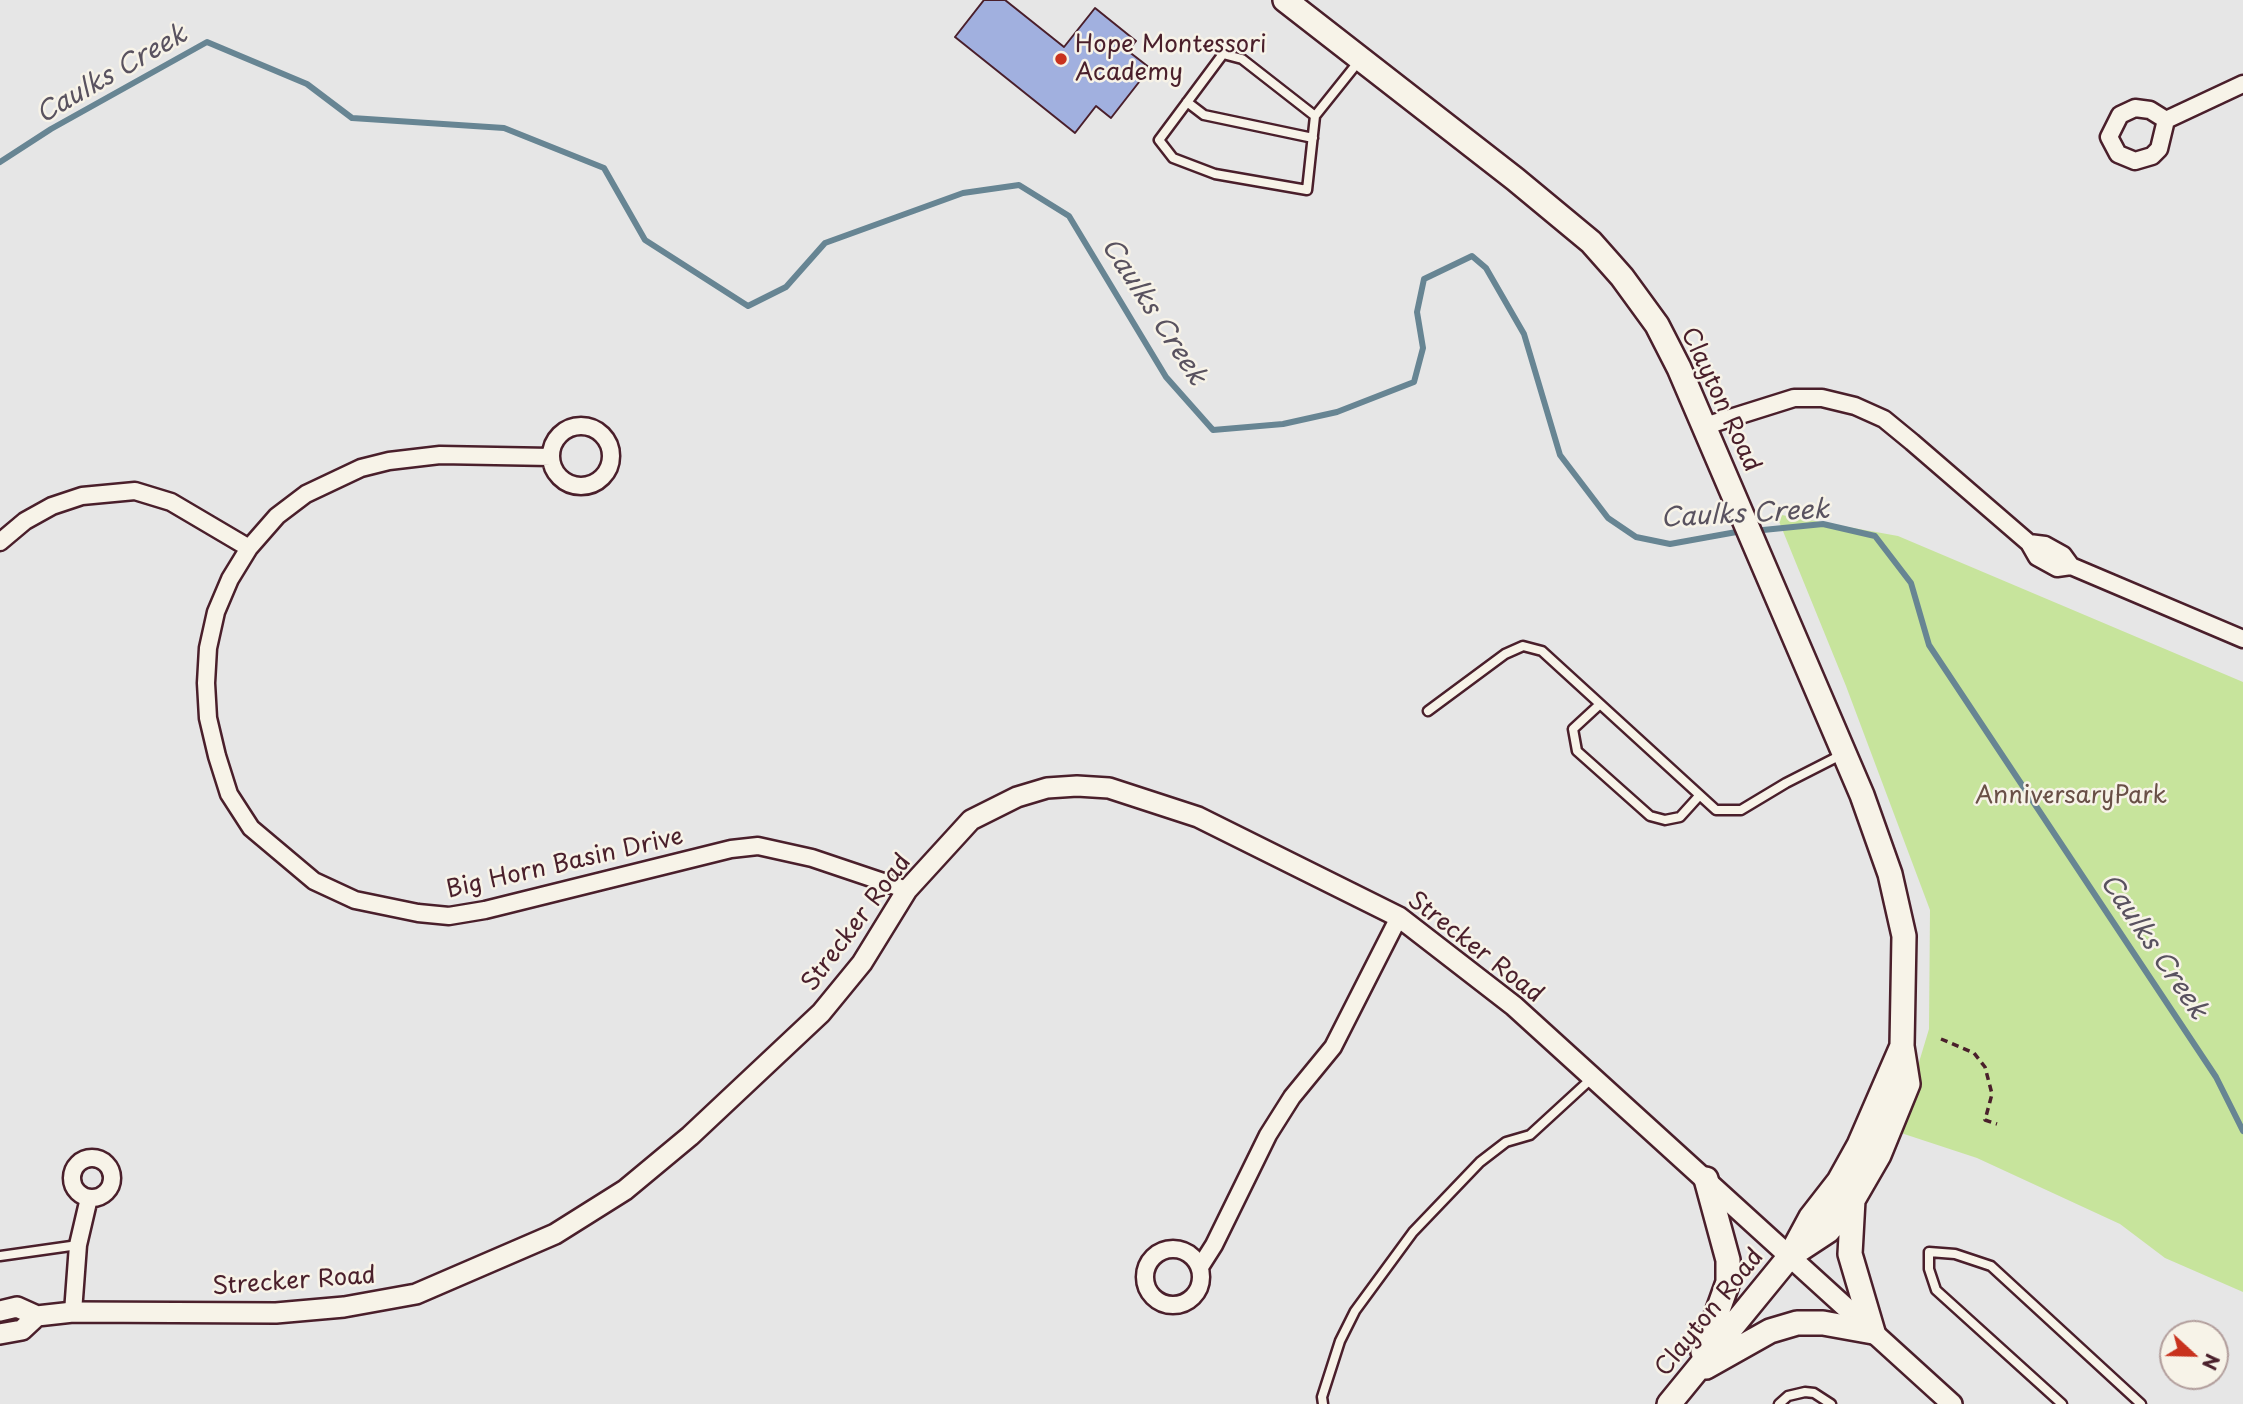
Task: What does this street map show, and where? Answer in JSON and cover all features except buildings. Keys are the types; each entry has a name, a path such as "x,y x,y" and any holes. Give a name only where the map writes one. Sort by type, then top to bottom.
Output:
{"main road":[{"name":"Clayton Road","path":"1285,0 1591,242 1622,277 1657,325 1705,426 1844,753 1890,874 1904,936 1902,1046 1908,1084 1878,1155 1853,1200 1828,1231 1790,1256"},
{"name":"Clayton Road","path":"1669,1404 1790,1256 1811,1217 1839,1181 1859,1146 1902,1046"},
{"path":"1694,1374 1728,1282 1725,1241 1706,1179"},
{"path":"1694,1374 1770,1331 1797,1324 1823,1324 1873,1332 1850,1254 1853,1200"}],"street":[{"path":"2166,120 2243,84"},
{"path":"1705,426 1794,398 1822,398 1855,406 1884,419 2029,543 2045,544 2063,555 2071,566 2243,639"},
{"name":"Big Horn Basin Drive","path":"551,457 440,455 388,461 361,468 306,494 277,516 250,548 230,579 216,612 208,648 208,719 229,793 251,828 314,881 355,900 418,913 449,916 485,910 731,849 758,846 812,858 907,890"},
{"path":"0,542 25,521 52,506 82,496 135,491 172,502 250,548"},
{"name":"Strecker Road","path":"0,1311 17,1307 37,1316 73,1312 276,1313 344,1307 416,1294 555,1234 625,1190 773,1060 821,1013 862,963 907,890 971,820 993,808 1047,788 1098,788 1198,817 1399,916 1514,1006 1591,1079 1706,1179 1952,1404"},
{"path":"1200,1267 1214,1245 1268,1135 1292,1097 1333,1047 1399,916"},
{"path":"73,1312 78,1245 89,1198"},
{"name":"Strecker Road","path":"0,1334 22,1330 37,1316"}],"lane":[{"path":"1315,116 1242,59 1223,54 1159,141 1173,158 1215,174 1307,190 1315,116 1361,59"},
{"path":"1187,103 1204,115 1312,138"},
{"path":"1428,711 1505,654 1523,646 1542,651 1716,810 1741,810 1844,753"},
{"path":"1599,705 1573,729 1577,751 1650,816 1665,820 1680,817 1699,796"},
{"path":"1323,1404 1322,1396 1340,1341 1355,1311 1413,1232 1480,1163 1506,1142 1530,1135 1591,1079"},
{"path":"0,1256 78,1245"},
{"path":"2062,1404 1936,1290 1929,1269 1929,1252 1955,1254 1991,1266 2141,1404"},
{"path":"1779,1404 1788,1396 1805,1392 1814,1393 1831,1404"}],"path":[{"path":"1941,1038 1974,1053 1985,1067 1992,1094 1985,1120 1997,1124"}],"green space":[{"name":"AnniversaryPark","path":"1776,514 1898,536 2243,682 2243,1292 2165,1258 2120,1224 1977,1158 1898,1132 1929,1029 1930,910 1846,686"}],"waterway":[{"name":"Caulks Creek","path":"0,162 51,129 207,42 307,84 352,118 504,128 604,168 645,240 748,306 786,287 825,243 963,193 1019,185 1069,216 1166,377 1213,430 1283,424 1337,412 1414,382 1423,348 1417,312 1424,279 1472,256 1486,268 1524,334 1560,455 1608,518 1636,537 1670,544 1742,531"},
{"name":"Caulks Creek","path":"1753,531 1823,524 1875,536 1911,583 1929,645 2216,1077 2243,1131"}],"place":[{"name":"Hope Montessori Academy","path":"1061,59"}]}
